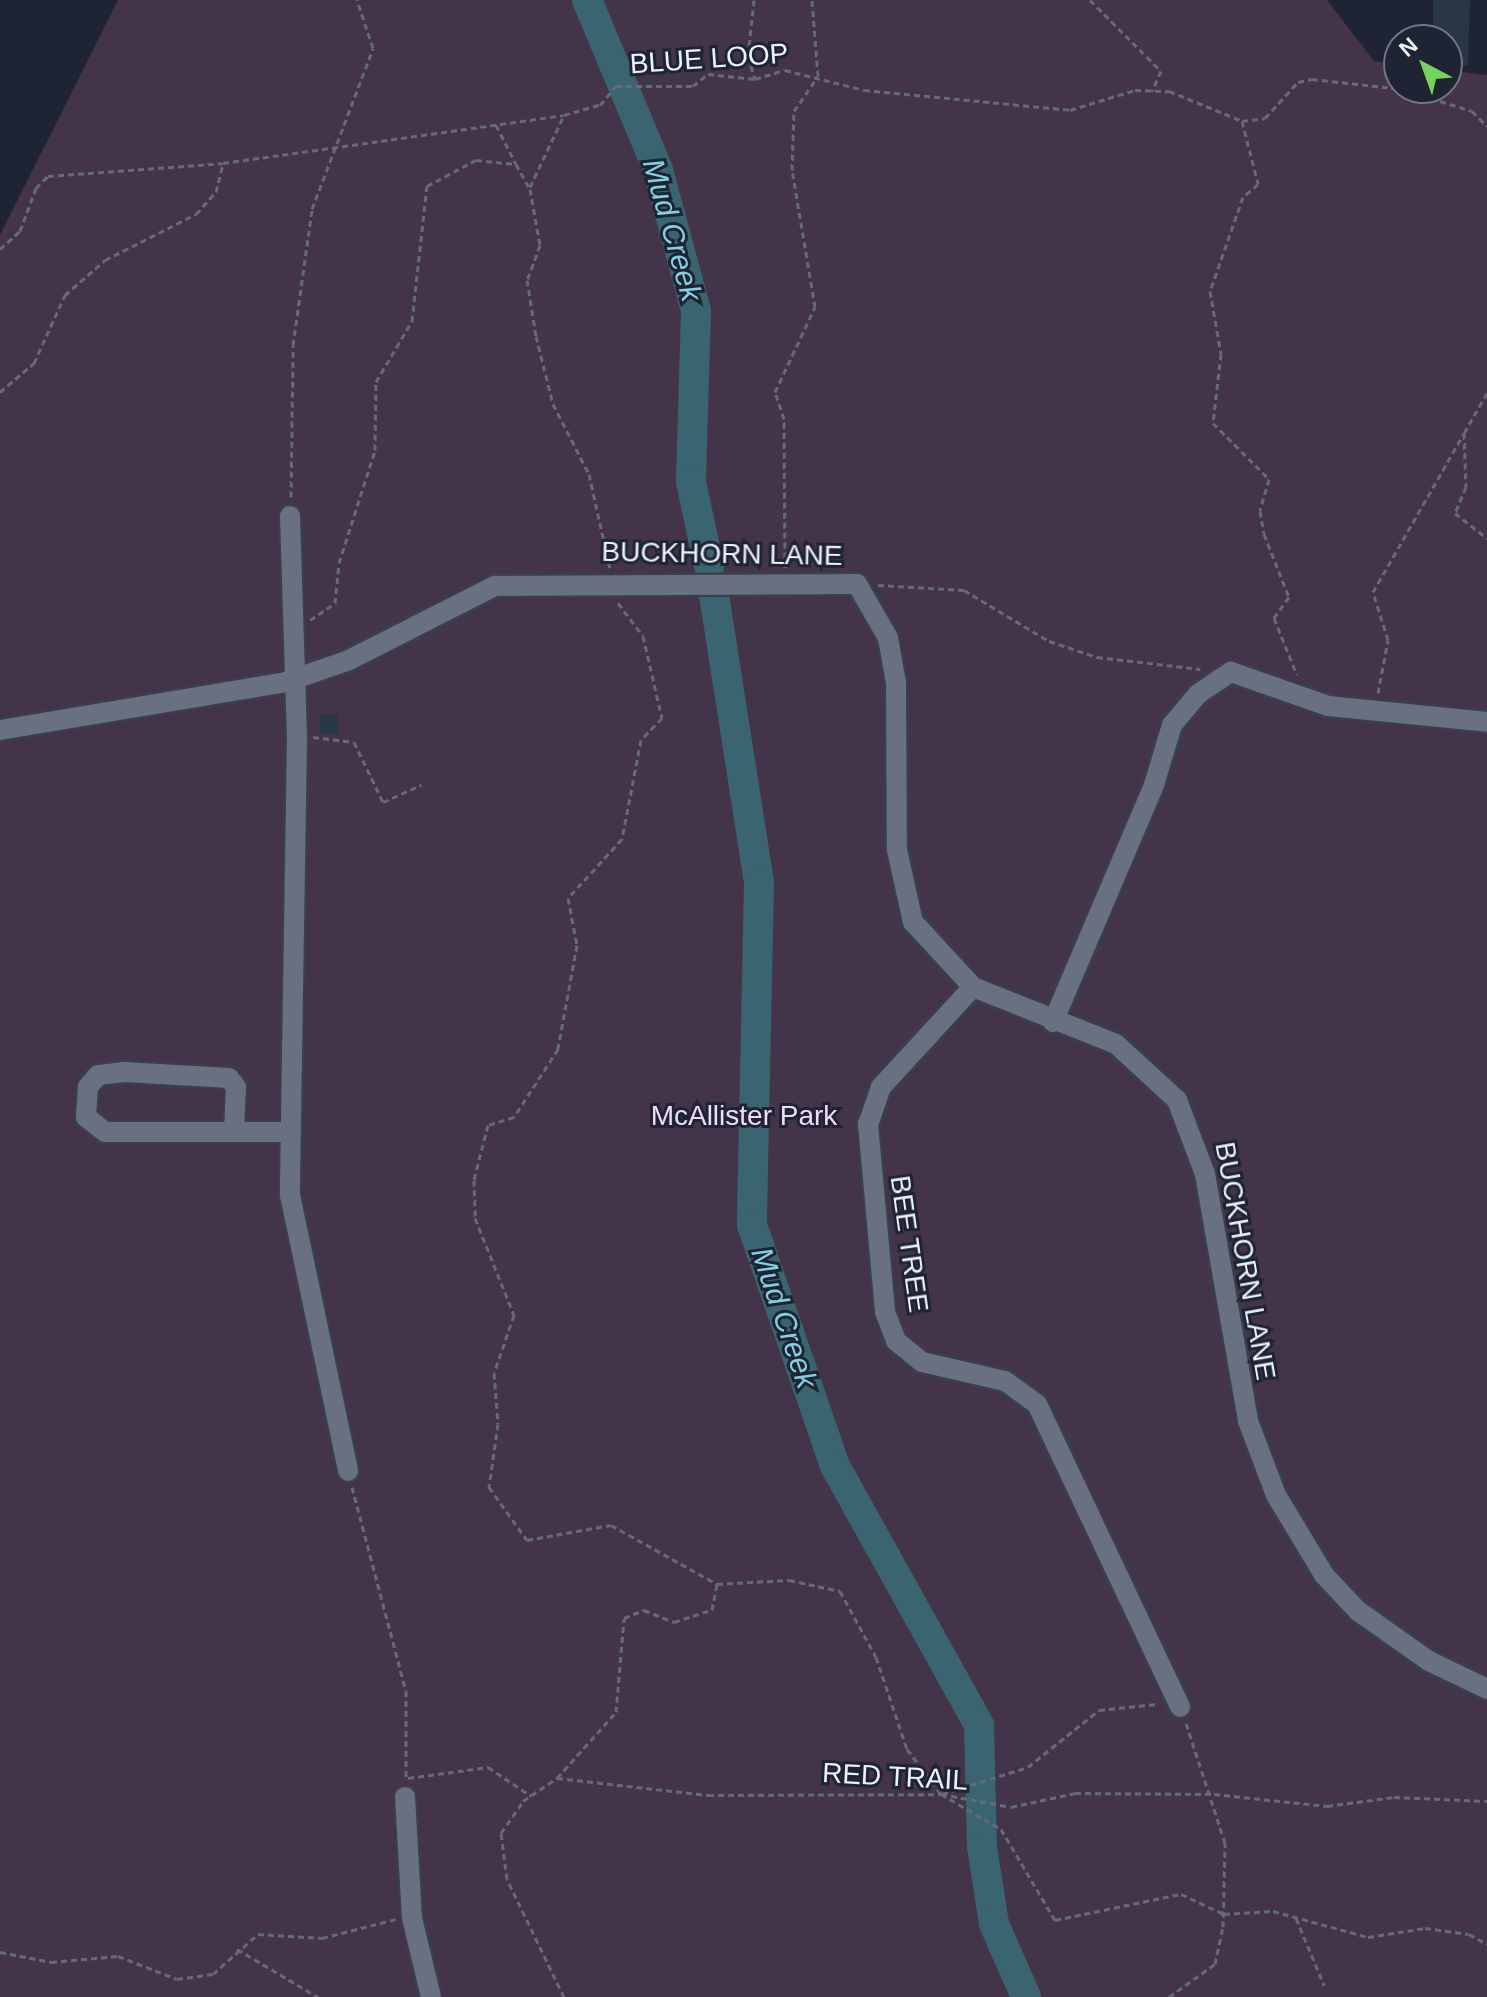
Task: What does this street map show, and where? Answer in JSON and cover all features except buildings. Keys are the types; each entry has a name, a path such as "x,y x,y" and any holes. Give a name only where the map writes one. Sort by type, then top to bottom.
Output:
{"lane":[{"path":"290,516 297,738 289,1132 297,1248 348,1471"},
{"name":"BUCKHORN LANE","path":"0,730 295,679 495,586 613,580 785,580 857,584 888,638 896,683 897,850 909,909 935,953 973,987 1134,1055 1187,1117 1205,1174 1248,1421 1276,1495 1307,1549 1384,1633 1487,1689"},
{"path":"1053,1022 1154,785 1172,725 1198,694 1231,672 1313,702 1375,712 1487,722"},
{"name":"BEE TREE","path":"973,987 881,1087 868,1124 885,1312 896,1341 922,1362 1005,1381 1037,1404 1180,1707"},
{"path":"234,1131 236,1087 229,1078 124,1072 98,1075 88,1087 86,1117 105,1132 289,1132"},
{"path":"406,1788 411,1913 431,1997"}],"path":[{"path":"290,516 293,345 312,209 373,48 357,0"},
{"path":"754,0 748,56 755,79"},
{"path":"785,580 784,419 775,392 815,307 792,170 794,111 818,76 812,0"},
{"path":"1090,0 1161,71 1152,91 1242,121 1265,118 1298,82 1312,79 1402,89 1472,111 1486,122"},
{"name":"BLUE LOOP","path":"0,249 20,231 36,188 48,176 223,163 336,143 564,115 641,80 693,86 708,74 755,79 785,70 864,90 1070,110 1152,91"},
{"path":"530,189 564,115"},
{"path":"1242,121 1258,184 1243,197 1210,291 1221,354 1213,423 1269,479 1260,511 1264,534 1289,597 1274,618 1313,702"},
{"path":"495,124 530,189 540,245 527,280 536,336 553,404 589,474 619,606 643,636 662,718 641,740 622,839 568,898 577,945 558,1049 514,1117 488,1125 474,1180 475,1218 514,1315 494,1373 498,1424 489,1487 527,1540 611,1525 717,1584 789,1580 840,1591 876,1657 907,1749 941,1794 1001,1829 1055,1920 1181,1894 1224,1914 1273,1911 1368,1937 1425,1928 1469,1934 1487,1944"},
{"path":"293,623 323,618 335,603 339,563 375,450 376,382 412,321 427,186 476,160 516,164"},
{"path":"0,392 34,363 65,295 105,260 196,214 216,192 223,163"},
{"path":"1375,712 1388,640 1373,592 1487,393"},
{"path":"1464,433 1466,487 1455,513 1487,538"},
{"path":"857,584 964,590 991,612 1097,657 1231,672"},
{"path":"297,738 354,742 383,802 421,785"},
{"path":"348,1471 406,1691 406,1788 488,1767 531,1796"},
{"path":"564,1997 507,1879 503,1825 531,1796 557,1778 616,1712 624,1618 644,1610 674,1622 712,1610 717,1584"},
{"path":"941,1794 1028,1767 1099,1710 1147,1702 1180,1707 1214,1794 1227,1854 1224,1914 1215,1964 1169,1997"},
{"name":"RED TRAIL","path":"557,1778 708,1795 941,1794 1011,1807 1075,1793 1214,1794 1327,1806 1394,1797 1487,1801"},
{"path":"0,1952 51,1962 118,1956 177,1979 213,1974 237,1949 258,1934 322,1938 411,1913"},
{"path":"1296,1918 1324,1985"},
{"path":"237,1949 318,1997"}],"green space":[{"name":"McAllister Park","path":"118,0 1327,0 1374,61 1383,62 1383,104 1463,104 1463,72 1487,75 1487,1997 0,1997 0,235"}],"waterway":[{"name":"Mud Creek","path":"587,0 658,170 696,311 691,482 709,566"},
{"name":"Mud Creek","path":"714,595 759,883 752,1225 835,1466 979,1725 982,1847 994,1924 1026,1997"}]}
